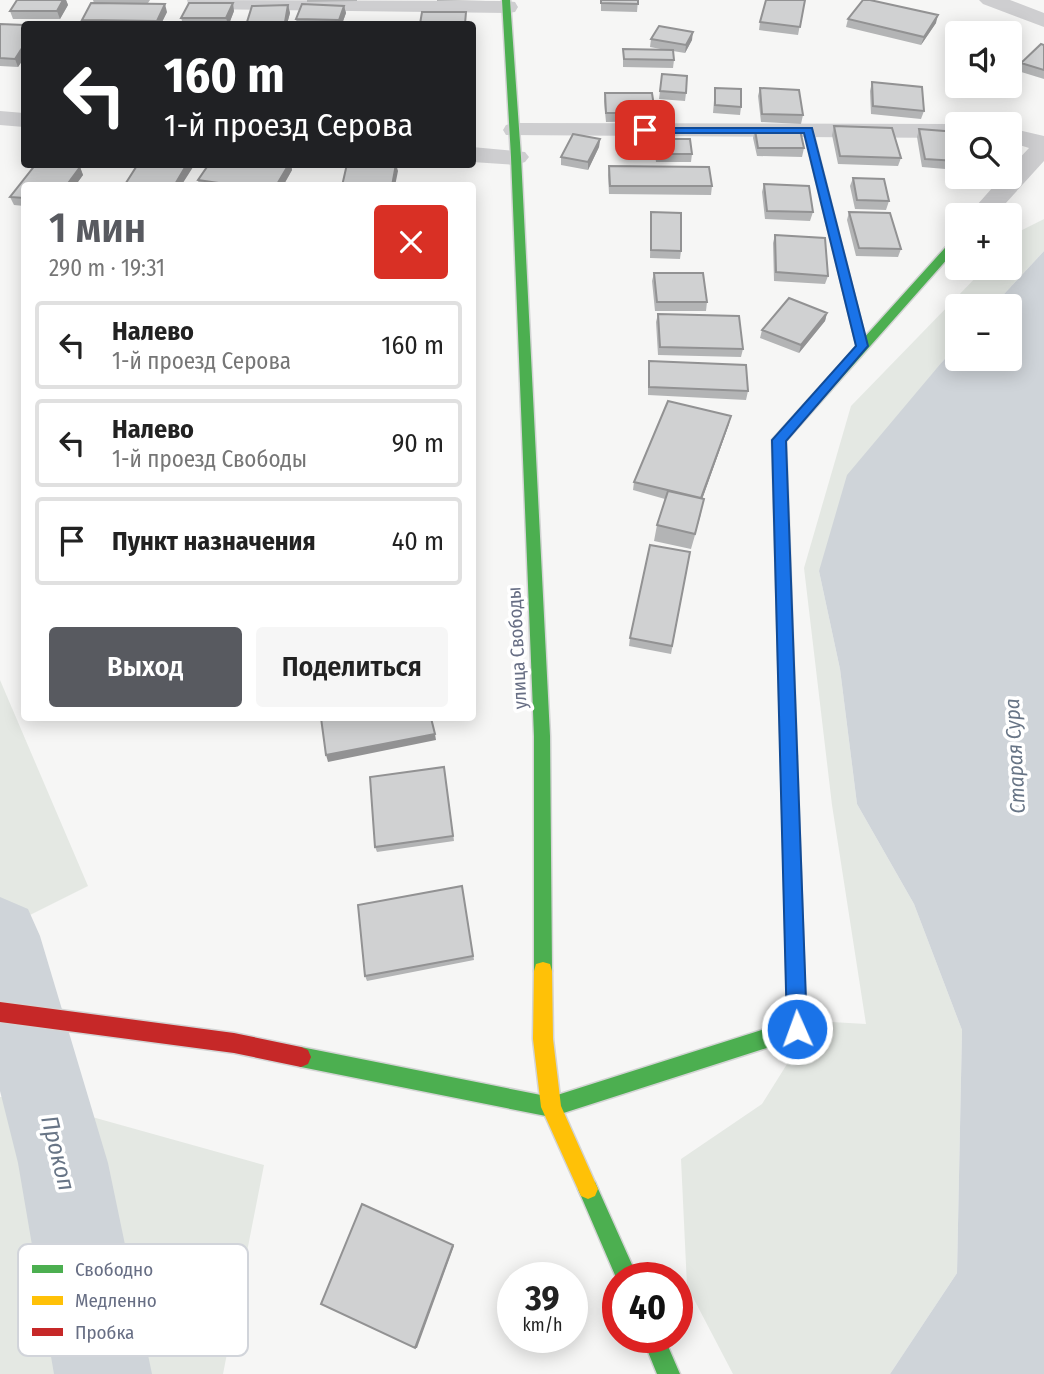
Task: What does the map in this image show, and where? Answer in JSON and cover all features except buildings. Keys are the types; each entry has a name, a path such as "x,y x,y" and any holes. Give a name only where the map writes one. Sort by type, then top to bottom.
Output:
{"main road":[{"name":"улица Свободы","path":"506,4 515,130 542,736 543,1039 551,1107 620,1262"},
{"path":"0,1012 234,1043 420,1083 551,1107 797,1029 779,440 945,254"},
{"path":"660,1353 669,1374"}],"street":[{"path":"198,0 197,3 506,4"},
{"path":"990,0 1044,20"},
{"path":"0,118 21,120"},
{"path":"515,130 945,131"},
{"path":"992,203 1044,145 1022,139"},
{"path":"476,154 516,157"}],"lane":[{"path":"808,130 862,346"}],"shaded area":[{"path":"1044,219 1044,251 1022,275 1022,230"},
{"path":"973,280 1017,280 1004,294 960,294"},
{"path":"945,309 945,359 819,571 840,669 857,804 914,904 962,1030 957,1273 890,1374 733,1374 693,1297 693,1262 686,1262 681,1159 762,1104 814,1021 866,1024 832,805 804,568 851,406"},
{"path":"0,680 88,886 0,930"},
{"path":"17,1096 264,1165 248,1247 248,1244 18,1244 18,1356 227,1356 223,1374 0,1374 0,1097"}],"water":[{"name":"Старая Сура","path":"1044,251 1044,1374 890,1374 957,1273 962,1030 914,904 857,804 840,669 819,571 847,475 945,359 945,371 1022,371 1022,294 1004,294 1017,280 1022,280 1022,275"}],"waterway":[{"name":"Прокоп","path":"0,936 63,1163 78,1244"},
{"name":"Прокоп","path":"100,1356 103,1374"}],"traffic: fast":[{"path":"506,0 516,157 542,736 543,971"},
{"path":"789,756 779,440 945,254"},
{"path":"301,1057 551,1107 797,1029 796,995"},
{"path":"588,1189 620,1262"},
{"path":"660,1353 669,1374"}],"traffic: slow":[{"path":"789,756 796,995"},
{"path":"543,971 543,1039 551,1107 588,1189"}],"traffic: jam":[{"path":"0,1012 234,1043 301,1057"}],"route":[{"path":"645,130 808,130 862,346 779,440 797,1029"}]}
